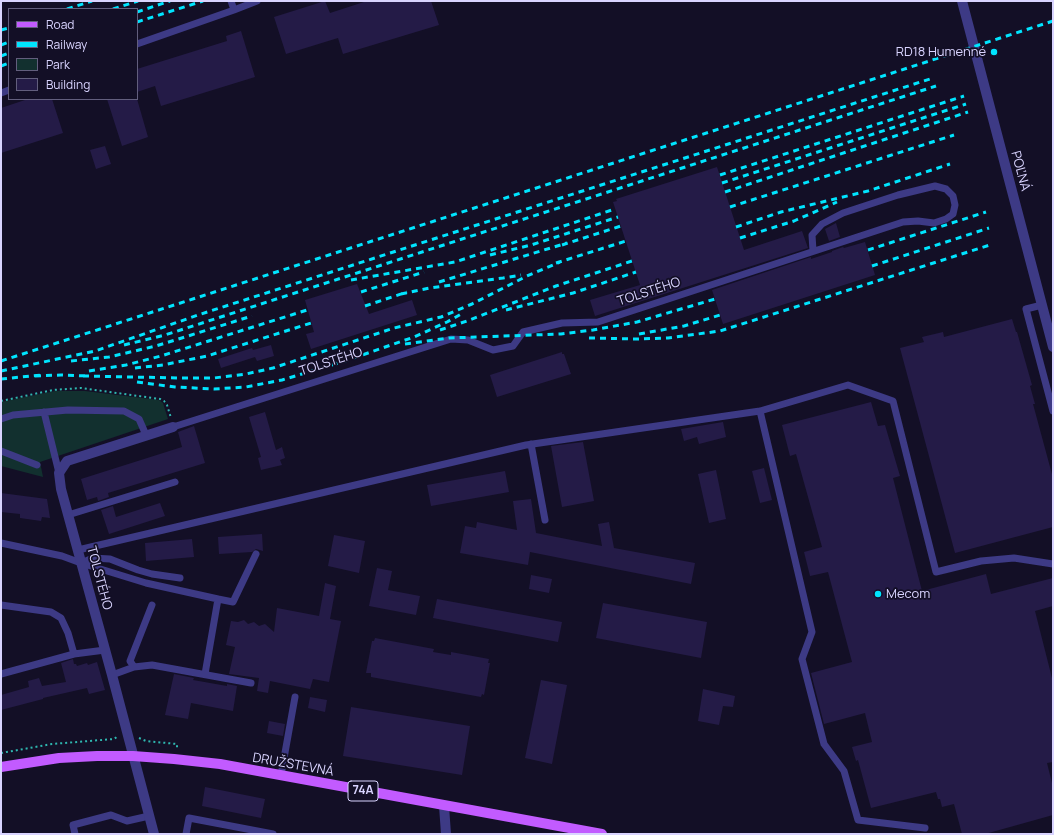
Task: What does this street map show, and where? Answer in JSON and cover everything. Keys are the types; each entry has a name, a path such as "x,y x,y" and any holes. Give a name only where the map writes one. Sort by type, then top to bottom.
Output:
{"main road":[{"name":"DRUŽSTEVNÁ","path":"1,767 59,758 105,755 220,764 602,834"}],"street":[{"name":"POĽNÁ","path":"962,1 1053,347"},
{"name":"TOLSTÉHO","path":"154,834 61,489 59,473 67,462 173,426"},
{"path":"444,806 446,834"}],"lane":[{"path":"231,1 234,10"},
{"path":"138,44 257,1"},
{"name":"TOLSTÉHO","path":"173,426 451,339 468,340 493,350 513,346 523,332 562,324 598,322 903,222 918,221 934,223 946,219 953,214 955,205 953,196 946,188 935,186 898,195 843,213 822,224 812,235 813,251"},
{"path":"1042,305 1026,309 1053,411"},
{"path":"78,550 531,444 760,411 848,385 893,401 936,572 981,561 1014,558 1053,564"},
{"path":"1,419 13,415 68,410 124,411 139,419 146,435"},
{"path":"760,411 812,632 802,658 824,744 844,771 858,820 925,828"},
{"path":"44,412 59,473"},
{"path":"531,444 545,520"},
{"path":"1,451 37,465"},
{"path":"68,515 175,482"},
{"path":"1,543 62,556 146,583 233,602 256,554"},
{"path":"81,563 93,558 110,559 152,574 180,578"},
{"path":"205,674 218,598"},
{"path":"1,605 51,612 61,618 68,633 74,654"},
{"path":"134,667 130,661 152,605"},
{"path":"1,674 74,654 105,650"},
{"path":"112,675 134,667 152,665 251,683"},
{"path":"281,775 294,697"},
{"path":"75,834 73,825 110,815 127,821 149,816"},
{"path":"186,834 189,818 273,834"}],"path":[{"path":"1,400 53,390 81,388 143,396 164,401 173,426"}],"green space":[{"path":"55,391 85,391 159,400 163,403 168,419 40,462 43,477 1,466 1,402"}],"building":[{"path":"325,1 330,13 367,1 431,1 439,25 343,54 338,38 286,54 274,17"},
{"path":"241,31 255,77 161,106 155,86 138,92 138,69 227,41 226,36"},
{"path":"25,100 52,100 63,133 1,153 1,108"},
{"path":"107,100 137,100 148,137 122,146"},
{"path":"105,146 111,164 96,169 90,150"},
{"path":"717,167 744,250 802,231 808,248 595,316 590,300 640,285 613,202 617,201 616,199"},
{"path":"836,223 840,237 829,241 825,229"},
{"path":"865,242 875,275 723,324 712,290 811,257 811,259 843,247"},
{"path":"357,284 369,314 412,300 417,315 311,349 306,334 314,332 305,300"},
{"path":"1012,319 1032,385 1030,386 1035,404 1033,404 1053,478 1053,527 955,553 900,348 924,342 922,337 943,332 944,337"},
{"path":"271,345 274,356 257,361 255,357 221,368 218,359 252,348 253,350"},
{"path":"562,352 571,374 497,397 490,375"},
{"name":"Mecom","path":"871,402 878,426 885,425 900,476 893,478 922,591 986,574 991,594 1053,578 1053,606 1035,611 1053,682 1053,762 1047,763 1053,787 1053,815 985,834 962,834 954,804 942,807 936,792 871,808 858,760 856,761 852,747 872,742 865,713 824,724 811,673 852,662 828,572 810,576 804,552 822,547 796,454 790,456 782,425"},
{"path":"265,412 276,450 282,447 285,458 280,460 282,465 261,470 258,458 261,457 249,417"},
{"path":"723,422 726,437 699,444 697,437 684,441 681,429"},
{"path":"194,426 205,463 108,493 109,497 98,501 97,497 87,500 81,479 182,447 178,432"},
{"path":"583,442 594,501 562,507 551,446"},
{"path":"764,468 772,500 760,503 752,471"},
{"path":"716,470 726,519 709,523 698,474"},
{"path":"505,471 509,492 431,506 427,485"},
{"path":"1,493 47,499 50,518 42,517 41,521 20,518 20,514 1,512"},
{"path":"531,499 536,533 602,546 598,524 609,522 614,548 695,563 691,584 530,552 528,565 460,553 465,526 476,528 477,522 517,530 513,501"},
{"path":"160,503 165,516 109,534 101,510 113,506 116,517"},
{"path":"262,534 263,551 256,549 252,552 219,554 218,537"},
{"path":"334,535 365,541 359,573 328,566"},
{"path":"192,539 194,557 146,561 145,543"},
{"path":"377,568 392,571 388,590 420,596 416,615 369,606"},
{"path":"531,575 552,579 549,593 529,589"},
{"path":"325,583 336,586 330,619 341,621 329,682 313,679 310,689 270,681 268,693 257,691 259,678 229,674 235,647 226,645 231,621 238,622 244,620 248,624 254,622 259,626 265,624 274,632 277,608 319,616"},
{"path":"437,599 562,622 558,642 433,618"},
{"path":"603,603 707,622 701,658 596,638"},
{"path":"375,638 434,649 433,652 451,655 451,652 489,659 488,663 490,663 484,695 482,694 481,697 371,677 371,673 366,673 372,641 374,641"},
{"path":"73,659 74,664 77,666 97,662 105,690 89,694 87,688 43,698 1,710 1,695 29,687 28,681 39,678 42,686 66,682 61,663"},
{"path":"174,674 194,678 193,680 227,686 227,684 237,686 233,711 191,703 188,719 165,715"},
{"path":"541,680 567,685 552,764 525,758"},
{"path":"703,689 735,696 733,707 723,706 719,725 698,721"},
{"path":"310,697 327,700 325,712 308,708"},
{"path":"351,707 470,726 462,775 343,756"},
{"path":"269,721 285,724 283,736 267,733"},
{"path":"205,787 265,799 261,818 202,806"}],"railway":[{"path":"70,8 92,1"},
{"path":"116,8 138,1"},
{"path":"138,12 170,1"},
{"path":"138,22 203,1"},
{"path":"1,361 1053,21"},
{"path":"1,30 8,28"},
{"path":"1,45 8,42"},
{"path":"1,56 8,53"},
{"path":"1,66 8,63"},
{"path":"1,371 95,351 201,314 933,78"},
{"path":"124,345 165,335 936,86"},
{"path":"720,175 964,96"},
{"path":"722,183 966,104"},
{"path":"725,192 968,112"},
{"path":"730,207 954,135"},
{"path":"736,227 781,212 868,191 950,164"},
{"path":"740,238 794,221 837,202"},
{"path":"351,280 455,262 615,209"},
{"path":"868,250 986,212"},
{"path":"490,255 531,245 618,217"},
{"path":"562,245 621,226"},
{"path":"872,266 989,228"},
{"path":"556,263 626,241"},
{"path":"439,282 567,243"},
{"path":"589,338 668,338 720,331 993,244"},
{"path":"440,330 556,286 632,261"},
{"path":"83,376 214,378 246,374 273,368 394,328 441,317 472,304 527,276 560,262"},
{"path":"361,292 424,272"},
{"path":"506,310 573,293 636,272"},
{"path":"401,294 430,288 521,275"},
{"path":"365,306 407,292"},
{"path":"405,344 449,338 561,334 593,330 637,322 715,299"},
{"path":"89,371 126,365 161,356 307,310"},
{"path":"137,382 175,387 214,389 246,387 282,380 345,361 414,337 463,313"},
{"path":"639,334 684,326 720,315"},
{"path":"71,361 109,357 156,346 252,316"},
{"path":"135,368 163,365 207,356 311,323"},
{"path":"1,379 41,375"},
{"path":"35,376 89,376"}],"place":[{"name":"RD18 Humenné","path":"994,52"},
{"name":"Mecom","path":"878,594"}]}
